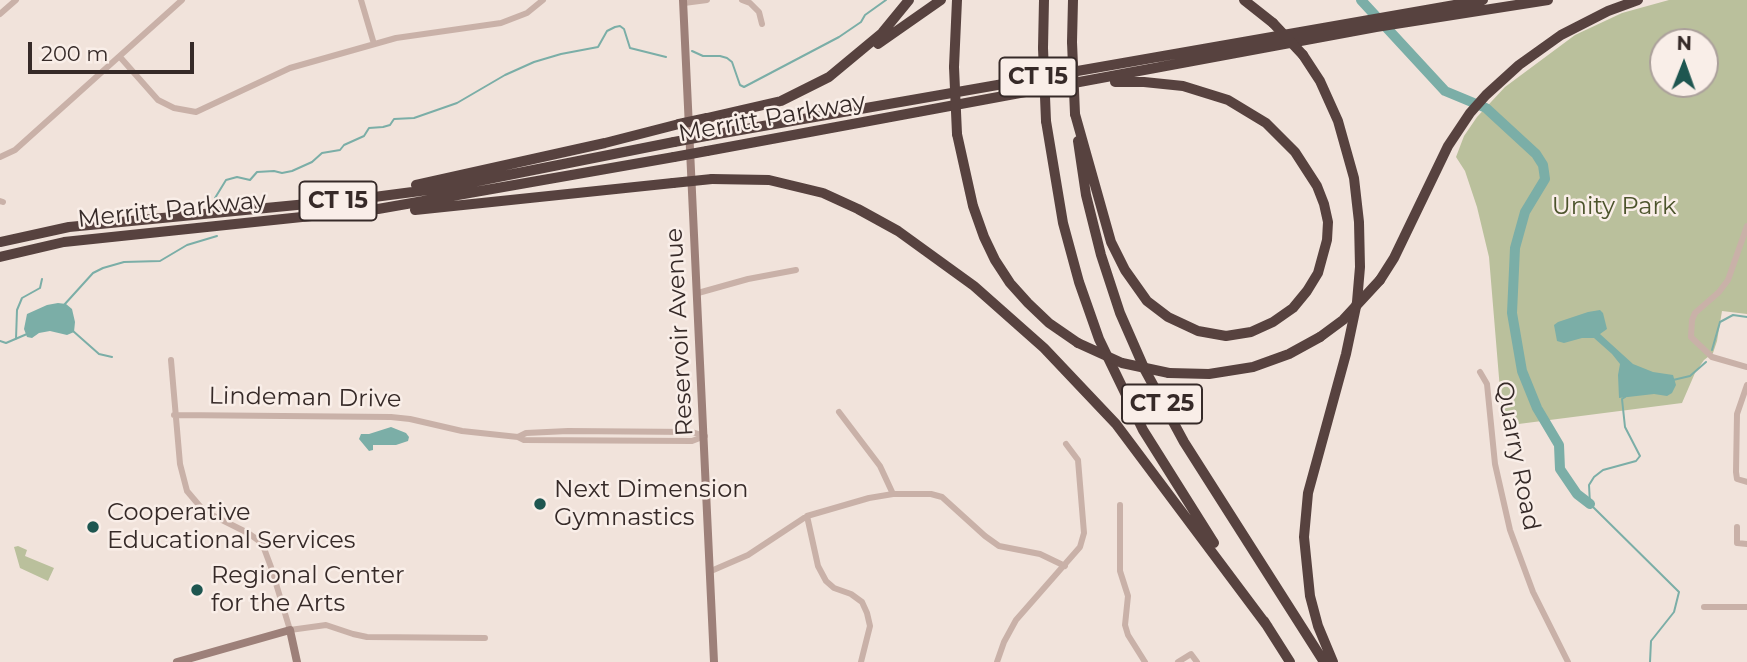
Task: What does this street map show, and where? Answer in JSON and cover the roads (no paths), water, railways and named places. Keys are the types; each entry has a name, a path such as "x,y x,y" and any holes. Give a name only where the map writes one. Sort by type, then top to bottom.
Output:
{"highway":[{"path":"829,77 882,33 909,0"},
{"path":"325,202 334,197 457,177 781,101 829,77 941,0"},
{"name":"CT 25","path":"1044,0 1046,121 1055,183 1085,301 1107,358 1154,447 1290,662"},
{"name":"CT 25","path":"1073,0 1075,114 1083,175 1113,294 1136,352 1173,423 1324,662"},
{"path":"1244,0 1275,23"},
{"path":"1254,0 1303,55 1320,81 1338,121 1354,178 1360,222 1357,302 1346,354 1310,486 1304,537 1306,575 1312,607 1333,662"},
{"name":"Merritt Parkway","path":"0,257 64,242 336,214 448,198 1087,82 1483,0"},
{"name":"Merritt Parkway","path":"1394,20 1548,0"},
{"path":"957,5 954,67 957,134 972,206 995,260 1014,288 1038,313 1078,342 1115,360 1169,373 1209,374 1253,367 1289,354 1320,337 1343,320 1380,280 1394,258 1448,146 1486,95 1519,65 1561,35 1608,11 1638,0"},
{"name":"Merritt Parkway","path":"0,242 69,228 443,188 706,136 1373,24"},
{"path":"1075,114 1117,256 1147,301 1168,317 1198,331 1226,336 1251,332 1293,308 1307,291 1324,258 1328,222 1317,186 1307,168 1281,136 1237,104 1183,86 1144,82 1087,82"},
{"path":"336,214 354,216 712,179 769,180 823,193 898,231 974,286 1044,348 1116,424 1268,628"}],"main road":[{"name":"Reservoir Avenue","path":"683,1 715,662"},
{"path":"177,662 290,630 297,662"}],"street":[{"path":"0,14 16,0"},
{"path":"0,157 15,150 181,0"},
{"path":"361,0 374,44"},
{"path":"120,57 158,100 174,108 196,112 290,68 396,38 501,23 527,13 543,0"},
{"path":"683,1 707,0"},
{"path":"742,0 750,3 759,12 762,24"},
{"path":"1747,226 1728,280 1719,292 1695,313 1692,320 1692,337 1712,357 1747,367"},
{"path":"698,293 796,270"},
{"path":"171,360 174,415 181,470 187,491 204,511 262,543 290,630 326,625 353,635 485,638"},
{"name":"Quarry Road","path":"1480,372 1487,384 1495,464 1510,530 1533,592 1568,662"},
{"path":"1747,385 1737,414 1737,479 1747,482"},
{"path":"839,412 880,466 893,495"},
{"name":"Lindeman Drive","path":"174,415 391,417 467,432 518,437 582,432 692,432 705,436"},
{"path":"582,432 582,441"},
{"path":"599,432 599,441"},
{"name":"Lindeman Drive","path":"536,436 582,441 692,441 705,436"},
{"path":"997,662 1016,620 1080,547 1084,533 1078,460 1066,444"},
{"path":"711,571 748,555 807,516 869,498 931,494 942,497 985,536 999,545 1040,554 1065,566"},
{"path":"1120,505 1120,570 1128,596 1125,625 1128,635 1145,662"},
{"path":"807,516 818,566 826,581 862,602 867,613 870,626 861,662"},
{"path":"1737,527 1737,543 1747,544"},
{"path":"1704,607 1747,607"},
{"path":"1178,662 1191,654 1197,662"}],"water":[{"path":"58,303 66,304 72,309 74,332 67,335 50,331 39,333 32,338 27,337 24,329 27,314"},
{"path":"1600,310 1607,329 1600,334 1633,364 1653,372 1673,375 1676,385 1672,393 1667,396 1654,394 1619,398 1620,364 1612,354 1594,338 1564,343 1557,341 1554,325 1558,322"},
{"path":"391,427 406,433 408,441 396,445 373,445 373,450 369,451 359,439 361,434"}],"waterway":[{"path":"692,51 703,56 727,58 732,62 740,85 744,87 839,37 886,0"},
{"path":"1361,0 1445,91 1486,108 1536,154 1543,165 1545,179 1525,212 1515,248 1512,313 1522,371 1537,408 1559,445 1560,469 1577,494 1590,504"},
{"path":"215,198 226,180 237,177 250,180 257,172 292,171 312,162 322,153 340,150 344,145 364,136 369,128 383,127 390,125 394,119 414,118 457,103 505,75 534,62 598,47 607,31 615,27 624,29 630,48 666,57"},
{"path":"64,305 93,273 103,268 124,262 160,261 187,245 217,236"},
{"path":"16,339 17,310 22,298 40,288 42,279"},
{"path":"1712,350 1720,322 1733,315 1747,317"},
{"path":"73,331 99,354 112,357"},
{"path":"0,341 6,343 27,334"},
{"path":"1673,380 1690,376 1706,362"},
{"path":"1625,397 1622,399 1625,427 1640,456 1636,461 1603,470 1594,477 1589,485 1590,504 1679,592 1674,612 1651,641 1650,662"}],"place":[{"name":"Next Dimension Gymnastics","path":"540,504"},
{"name":"Cooperative Educational Services","path":"93,527"},
{"name":"Regional Center for the Arts","path":"197,590"}],"park label":[{"name":"Unity Park","path":"1614,207"}]}
